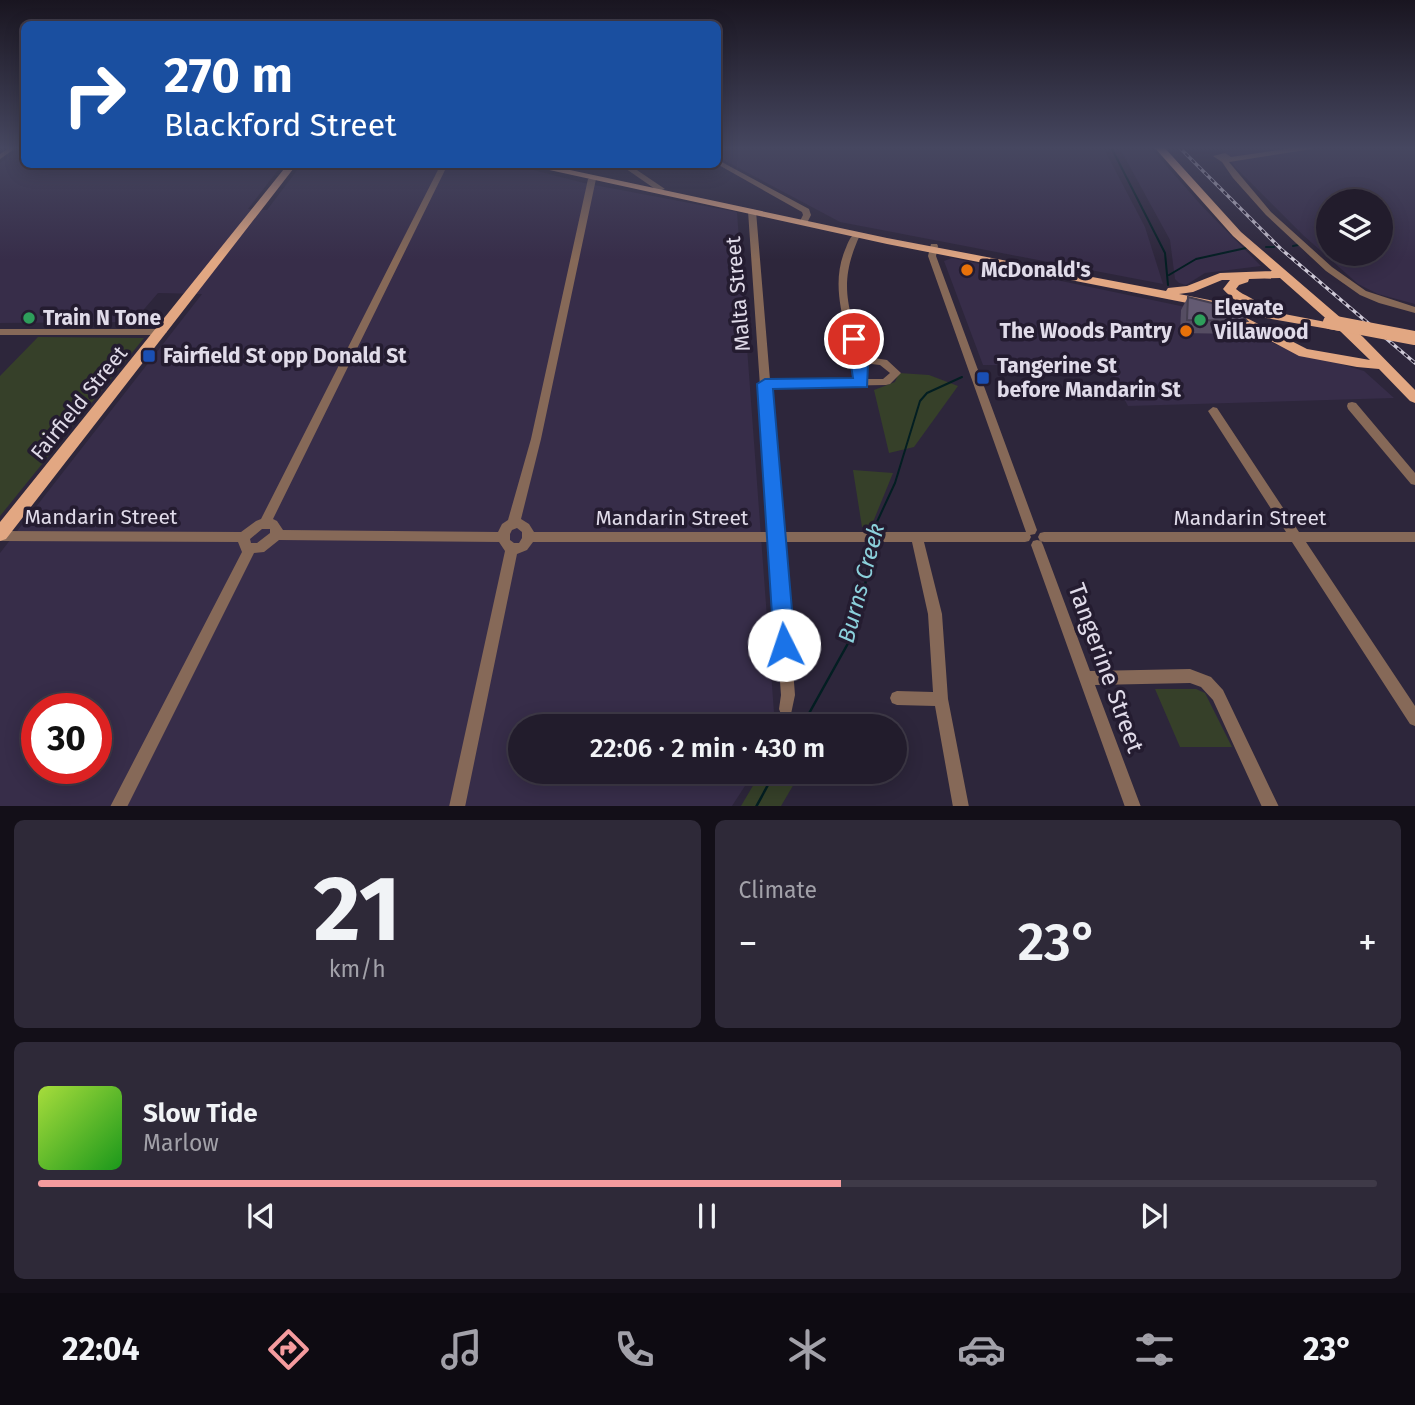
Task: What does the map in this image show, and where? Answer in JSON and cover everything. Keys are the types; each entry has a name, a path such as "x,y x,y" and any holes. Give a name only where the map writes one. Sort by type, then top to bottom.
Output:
{"main road":[{"name":"Fairfield Street","path":"0,535 277,185"},
{"path":"620,185 856,234 1278,312 1415,341"},
{"path":"641,185 933,248"},
{"path":"1194,185 1287,276 1385,362 1398,382 1415,398"},
{"path":"1278,312 1240,299 1231,292 1229,286 1239,281 1287,276"},
{"path":"1170,293 1220,277 1287,276 1415,390"},
{"path":"1170,293 1309,323 1333,325"},
{"path":"1170,293 1228,313 1304,353 1385,362"},
{"path":"1309,323 1290,327 1288,333 1305,347 1352,359 1398,382"},
{"path":"1352,359 1360,350 1357,340"}],"street":[{"path":"265,523 435,185"},
{"path":"457,806 507,542 536,439 591,185"},
{"path":"654,185 661,189"},
{"path":"759,185 806,211 804,221"},
{"path":"1246,185 1267,210 1350,284 1374,298 1415,310"},
{"name":"Malta Street","path":"752,211 788,695 786,709"},
{"path":"856,234 845,260 842,284 860,359 861,383"},
{"name":"Tangerine Street","path":"933,248 1034,537 1133,806"},
{"path":"0,332 162,332"},
{"path":"765,384 886,382 896,373 883,362 860,359"},
{"path":"1352,406 1415,481"},
{"path":"1213,411 1415,719"},
{"path":"118,806 247,543 249,529 265,523 275,526 276,535"},
{"path":"247,543 265,546 276,535 507,542 523,545 530,537 526,527 513,525"},
{"name":"Mandarin Street","path":"0,535 247,543"},
{"name":"Mandarin Street","path":"530,537 1415,537"},
{"path":"918,537 935,614 941,699 961,806"},
{"path":"1085,678 1190,676 1206,682 1218,695 1272,806"},
{"path":"897,698 941,699"}],"shaded area":[{"path":"0,185 267,185 248,209 267,210 286,185 593,185 737,212 774,714 508,714 508,784 746,784 732,806 0,806 0,553 202,294 158,293 133,322 0,323"},
{"path":"770,185 1123,185 1145,227 1163,284 840,222"},
{"path":"1140,185 1183,185 1261,266 1205,273 1186,285 1179,283 1175,279 1170,240"},
{"path":"1253,185 1415,185 1415,304 1378,294 1358,284 1338,266 1393,266 1393,189 1316,189 1316,247"},
{"path":"952,258 1219,314 1277,345 1364,371 1394,398 1128,406 1107,366 983,365 944,261"}],"green space":[{"path":"38,337 144,338 0,516 0,376"},
{"path":"899,373 929,375 958,386 914,447 889,453 874,390 895,382"},
{"path":"853,470 893,473 871,527 862,527"},
{"path":"1155,689 1196,689 1205,693 1232,747 1180,747"},
{"path":"754,784 794,784 781,806 741,806"}],"building":[{"path":"1188,297 1236,309 1247,321 1187,320"}],"waterway":[{"path":"1130,185 1165,253 1168,285"},
{"path":"1293,246 1298,245"},
{"path":"1266,247 1274,247"},
{"path":"1169,275 1196,259 1246,248"},
{"name":"Burns Creek","path":"876,524 895,483 920,401 927,393 962,377"},
{"name":"Burns Creek","path":"875,532 877,522"},
{"name":"Burns Creek","path":"809,714 851,638 862,602 873,541"},
{"name":"Burns Creek","path":"757,806 768,784"}],"railway":[{"path":"1217,185 1281,249 1415,363"}],"place":[{"name":"McDonald's","path":"967,270"},
{"name":"Train N Tone","path":"29,318"},
{"name":"Elevate Villawood","path":"1200,320"},
{"name":"The Woods Pantry","path":"1186,331"},
{"name":"Fairfield St opp Donald St","path":"149,356"},
{"name":"Tangerine St before Mandarin St","path":"983,378"}],"route":[{"path":"784,645 765,384 861,383 861,363 854,339"}]}
